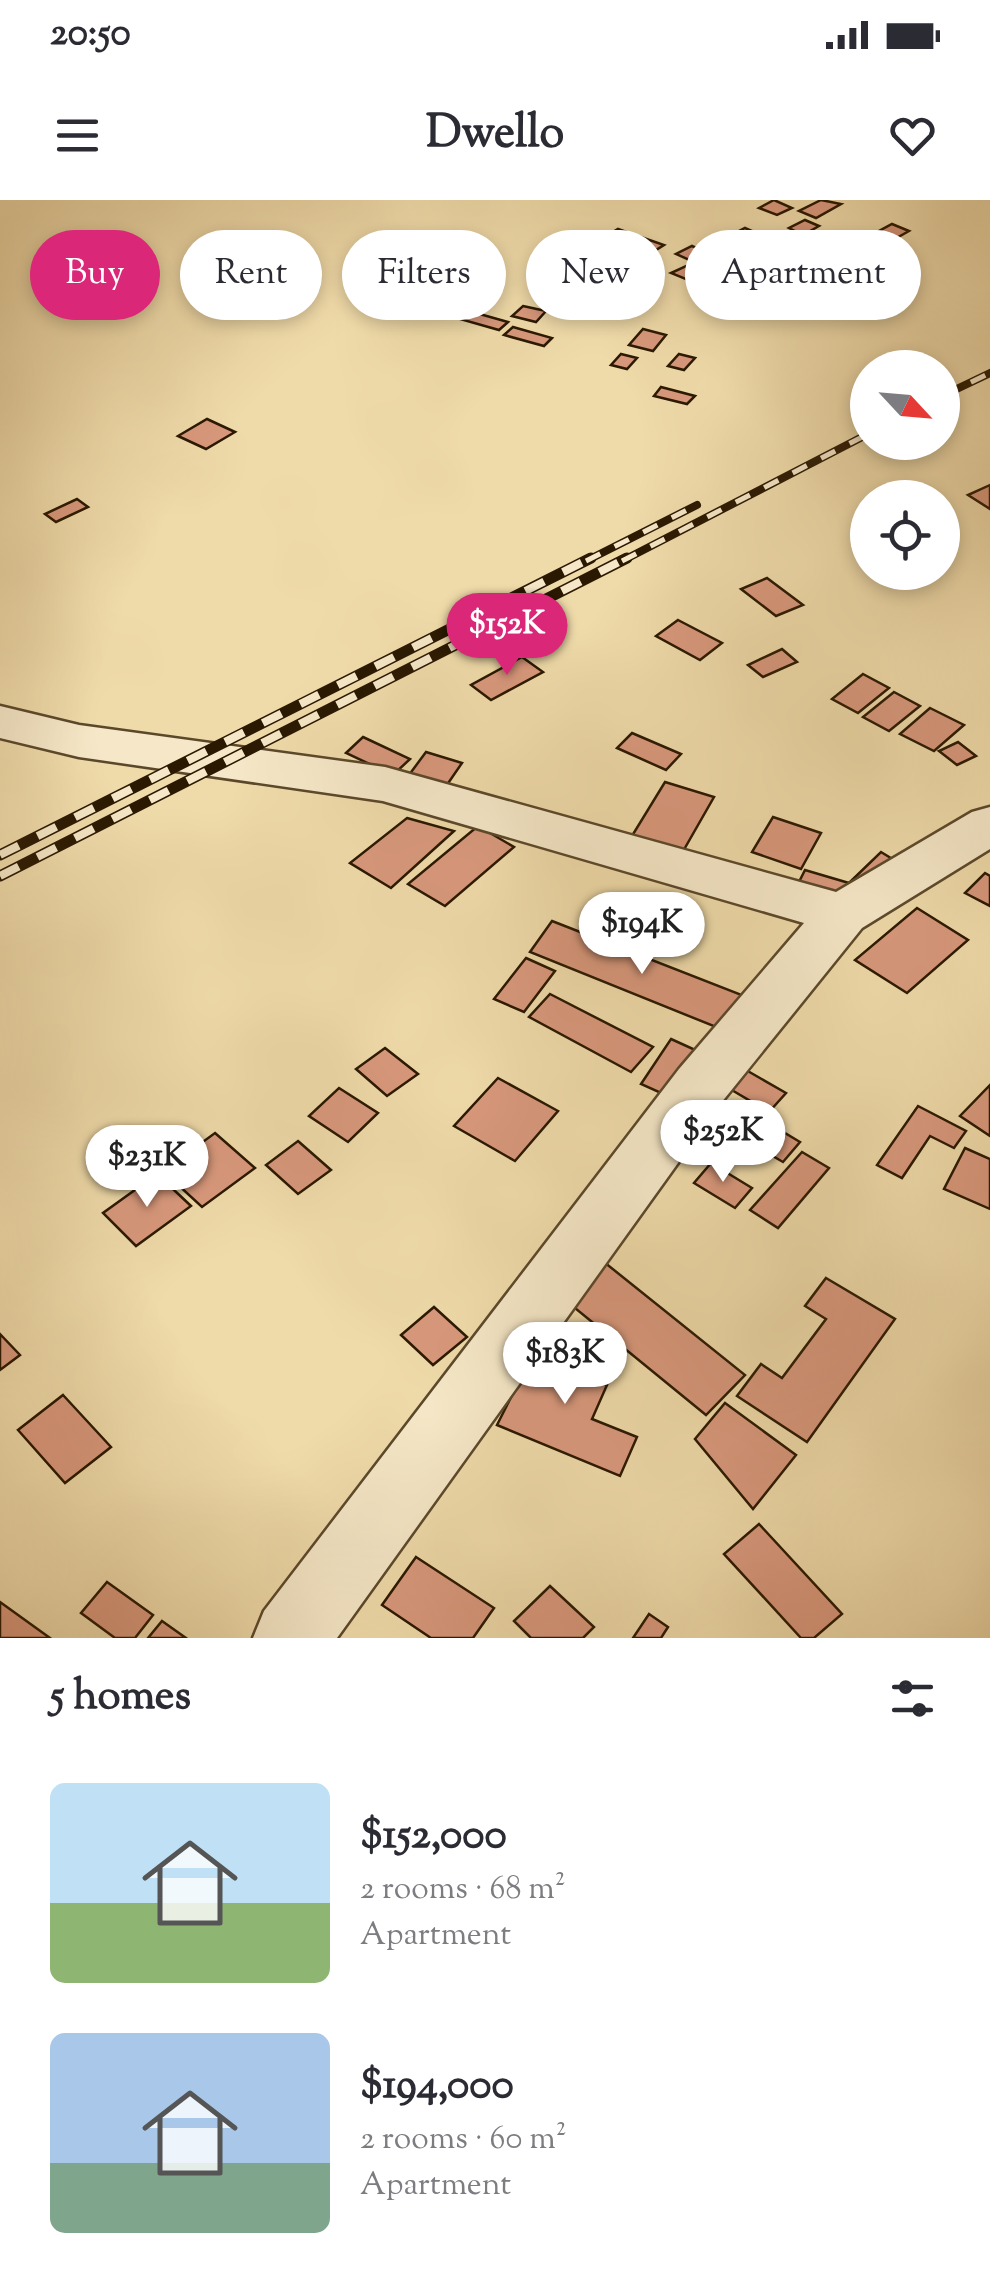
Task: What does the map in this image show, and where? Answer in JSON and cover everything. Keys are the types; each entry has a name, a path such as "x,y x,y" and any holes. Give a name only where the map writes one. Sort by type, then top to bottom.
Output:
{"street":[{"path":"0,722 79,742 384,784 842,914"},
{"path":"291,1638 700,1086 842,914 990,826"}],"building":[{"path":"774,200 792,208 777,215 759,208"},
{"path":"821,200 841,204 816,218 799,211"},
{"path":"805,220 819,226 812,230 789,228"},
{"path":"892,224 907,230 881,230"},
{"path":"685,266 685,279 671,273"},
{"path":"523,306 526,307 526,320 512,316"},
{"path":"464,320 508,322 499,330"},
{"path":"513,327 552,338 544,346 504,335"},
{"path":"643,329 666,335 653,351 629,345"},
{"path":"621,354 637,358 627,369 611,365"},
{"path":"679,354 695,358 684,370 668,366"},
{"path":"661,387 695,396 687,404 654,396"},
{"path":"207,419 235,432 206,449 178,436"},
{"path":"990,485 990,509 968,495"},
{"path":"77,499 88,507 56,522 45,514"},
{"path":"767,578 803,605 776,616 741,589"},
{"path":"678,620 722,643 700,660 656,636"},
{"path":"782,649 797,662 763,677 748,665"},
{"path":"522,657 543,672 491,700 471,685"},
{"path":"863,674 889,688 858,713 832,699"},
{"path":"894,692 920,706 889,731 863,717"},
{"path":"930,708 964,725 934,751 900,734"},
{"path":"632,733 681,754 666,770 617,748"},
{"path":"363,737 410,759 393,775 346,753"},
{"path":"958,742 976,756 957,765 939,751"},
{"path":"426,752 462,763 440,795 403,783"},
{"path":"665,782 714,797 678,860 627,844"},
{"path":"773,817 821,833 801,869 752,852"},
{"path":"407,818 454,831 391,888 350,863"},
{"path":"478,826 514,847 445,906 408,884"},
{"path":"881,852 907,868 855,914 792,896 805,870 849,883"},
{"path":"985,873 990,876 990,906 965,893"},
{"path":"917,908 968,940 907,993 855,960"},
{"path":"552,921 752,999 731,1033 530,952"},
{"path":"526,958 555,971 524,1012 494,999"},
{"path":"550,994 653,1047 631,1072 529,1017"},
{"path":"671,1039 702,1053 672,1098 641,1084"},
{"path":"385,1048 418,1074 387,1096 356,1069"},
{"path":"746,1070 786,1093 769,1112 730,1089"},
{"path":"498,1078 558,1111 515,1161 454,1126"},
{"path":"990,1085 990,1136 960,1116"},
{"path":"339,1088 378,1113 348,1142 309,1116"},
{"path":"918,1106 966,1131 954,1148 930,1136 902,1178 877,1165"},
{"path":"760,1118 800,1142 783,1162 742,1138"},
{"path":"215,1133 255,1168 202,1207 163,1171"},
{"path":"298,1141 331,1170 298,1194 266,1165"},
{"path":"965,1148 990,1159 990,1209 944,1189"},
{"path":"802,1152 829,1168 778,1228 750,1210"},
{"path":"711,1163 752,1188 735,1208 694,1183"},
{"path":"157,1174 191,1206 136,1246 103,1213"},
{"path":"599,1258 745,1375 706,1415 559,1295"},
{"path":"826,1278 895,1319 807,1442 737,1396 761,1364 782,1378 826,1319 805,1306"},
{"path":"434,1307 467,1337 433,1365 401,1335"},
{"path":"546,1328 588,1344 574,1371 607,1385 592,1419 637,1437 620,1476 497,1425"},
{"path":"0,1334 20,1355 0,1370"},
{"path":"63,1395 111,1447 65,1483 18,1430"},
{"path":"725,1403 796,1455 753,1509 695,1439"},
{"path":"759,1524 842,1614 814,1638 801,1638 724,1554"},
{"path":"416,1557 494,1608 473,1638 431,1638 382,1605"},
{"path":"107,1582 153,1615 135,1638 115,1638 81,1613"},
{"path":"550,1586 594,1627 583,1638 531,1638 514,1621"},
{"path":"0,1602 50,1638 0,1638"},
{"path":"649,1614 668,1627 661,1638 633,1638"},
{"path":"162,1621 186,1638 148,1638"}],"railway":[{"path":"960,387 990,373"},
{"path":"622,561 850,443"},
{"path":"586,561 697,505"},
{"path":"0,855 591,558"},
{"path":"0,876 627,558"}]}
